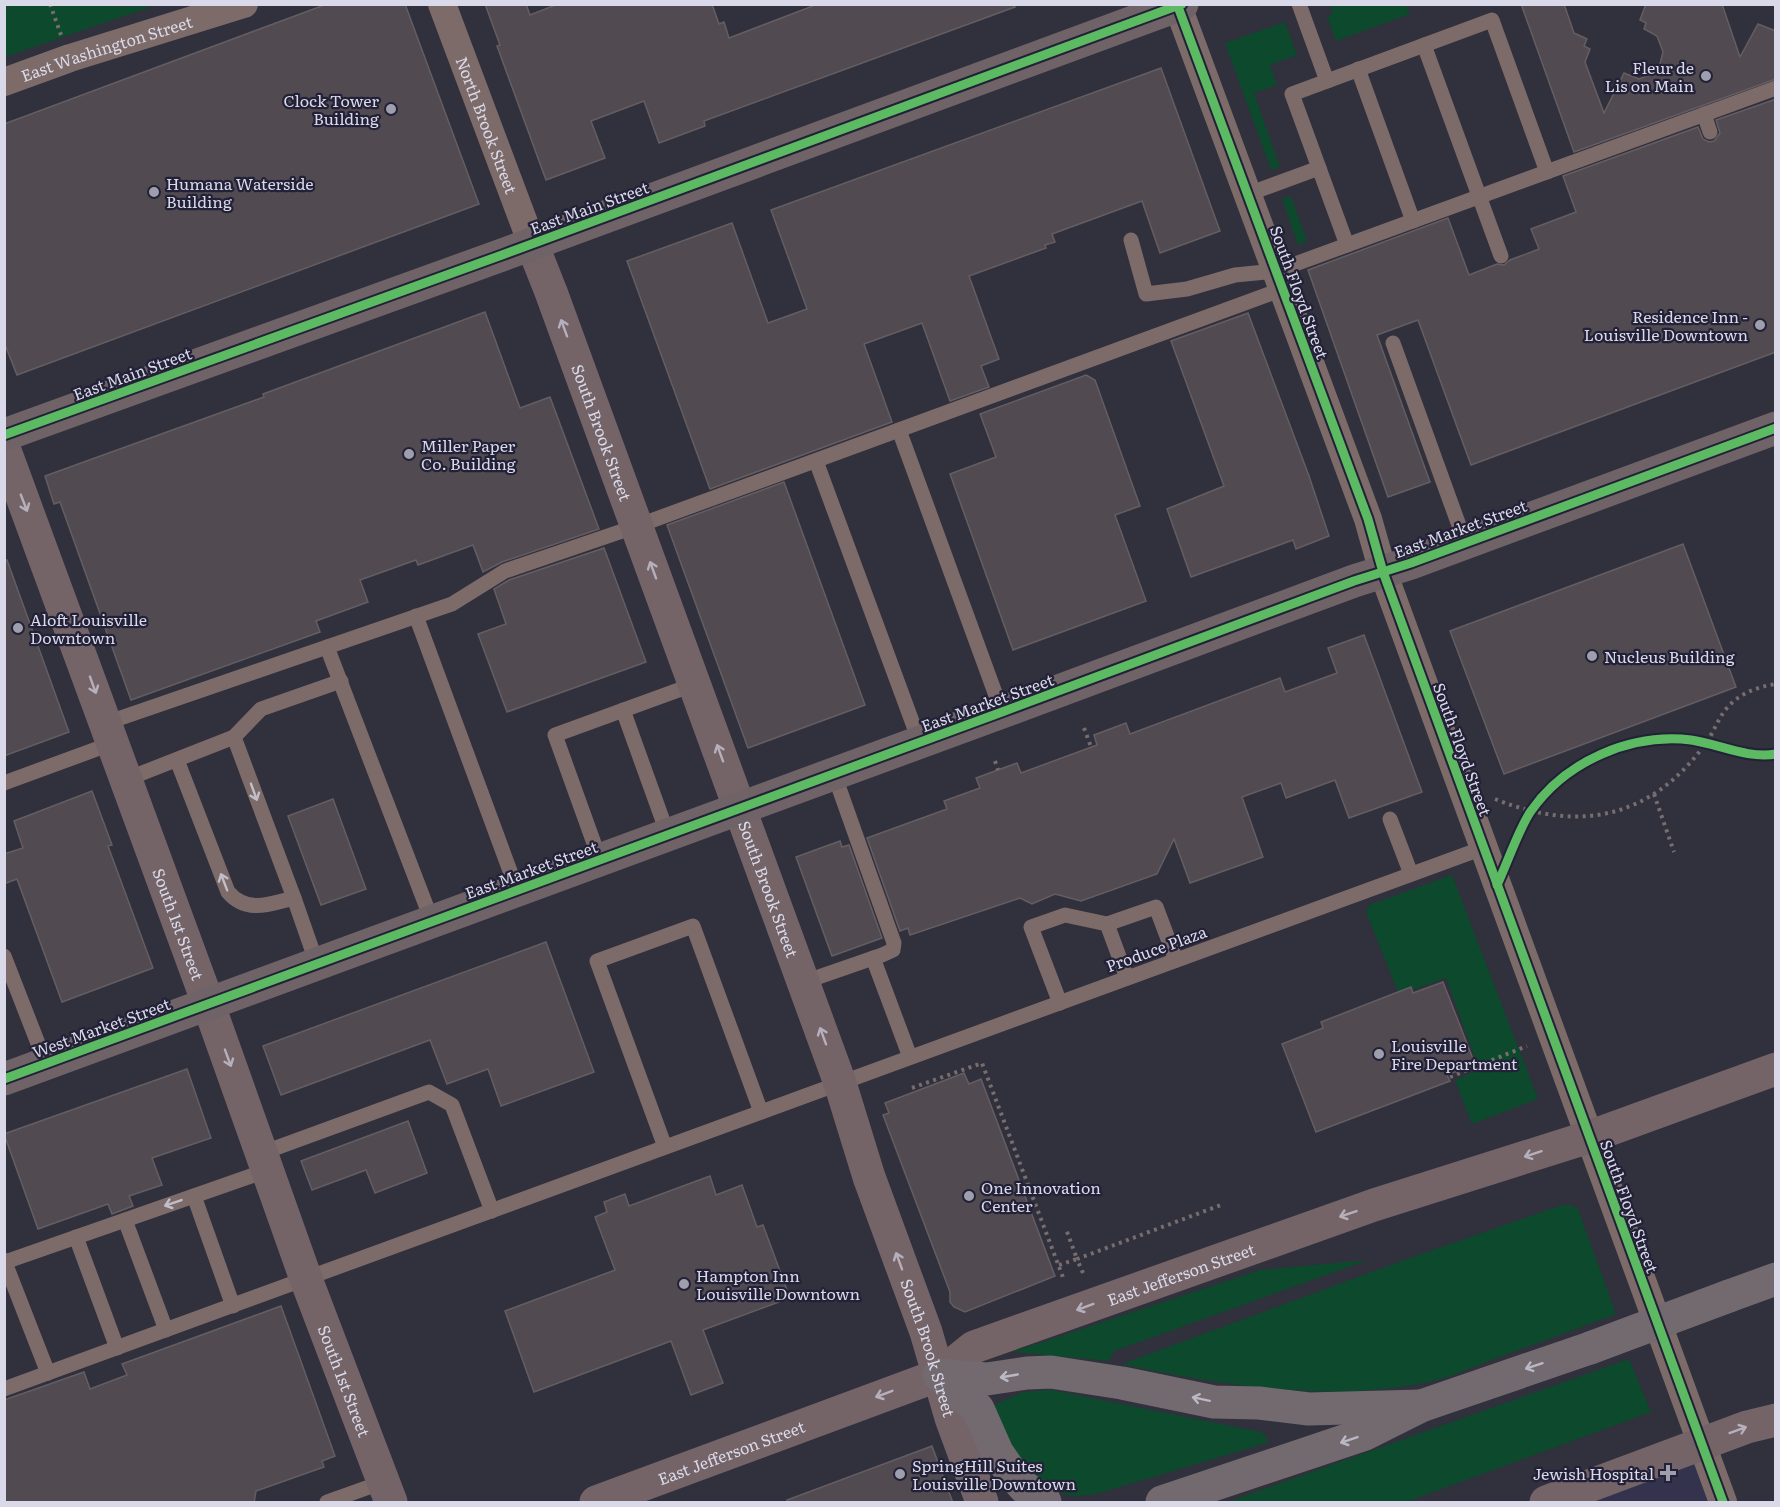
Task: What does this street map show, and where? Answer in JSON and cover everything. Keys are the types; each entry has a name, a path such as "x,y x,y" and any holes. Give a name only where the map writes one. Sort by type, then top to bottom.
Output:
{"highway":[{"path":"1162,1503 1373,1431 1421,1407 1590,1348 1776,1279"},
{"path":"939,1375 987,1379 1027,1372 1051,1372 1122,1383 1214,1402 1259,1403 1309,1409 1421,1407"},
{"path":"939,1375 978,1409 997,1452 1010,1471 1024,1487 1045,1503"}],"main road":[{"name":"East Main Street","path":"4,435 532,244 1179,5"},
{"name":"East Market Street","path":"208,1003 1776,428"},
{"name":"West Market Street","path":"4,1079 208,1003"}],"street":[{"name":"East Washington Street","path":"4,82 70,58 244,4"},
{"name":"North Brook Street","path":"442,4 532,244"},
{"name":"South Floyd Street","path":"1179,5 1368,519 1383,573 1723,1503"},
{"name":"South Brook Street","path":"532,244 804,982 840,1083 869,1177 939,1375 951,1418 982,1503"},
{"name":"South 1st Street","path":"4,448 127,779 306,1279 387,1492"},
{"name":"East Jefferson Street","path":"596,1503 649,1488 939,1375 974,1347 1374,1205 1589,1137 1776,1069"},
{"path":"1546,1503 1747,1426 1776,1420"}],"lane":[{"path":"1299,4 1327,81"},
{"path":"1347,245 1292,94 1492,20 1547,172"},
{"path":"1424,45 1501,256"},
{"path":"1358,69 1413,221"},
{"path":"4,783 110,733 327,647 452,604 505,572 899,430 1280,280 1347,245 1776,88"},
{"path":"1704,114 1710,132"},
{"path":"1248,194 1319,168"},
{"path":"1131,240 1146,294 1187,289 1235,275 1280,280"},
{"path":"1393,343 1465,542"},
{"path":"899,430 1002,712"},
{"path":"816,460 920,743"},
{"path":"416,616 517,890"},
{"path":"327,647 432,921"},
{"path":"127,779 234,737 261,709 341,681"},
{"path":"600,860 555,735 695,684"},
{"path":"623,710 668,835"},
{"path":"234,737 317,964"},
{"path":"177,760 228,892 234,900 247,906 260,907 294,898"},
{"path":"804,982 893,950 894,943 834,774"},
{"path":"1390,819 1411,874"},
{"name":"Produce Plaza","path":"4,1389 1483,848"},
{"path":"1060,1003 1031,927 1065,915 1107,924 1156,907 1176,960"},
{"path":"1107,924 1127,978"},
{"path":"665,1147 597,961 693,926 761,1112"},
{"path":"4,956 46,1064"},
{"path":"873,958 910,1057"},
{"path":"48,1373 5,1261 194,1196 265,1161 429,1092 452,1105 492,1211"},
{"path":"194,1196 232,1305"},
{"path":"125,1220 166,1330"},
{"path":"76,1237 117,1348"},
{"path":"327,1503 387,1492"}],"path":[{"path":"1461,785 1520,810 1571,818 1602,814 1633,805 1664,789 1684,770 1706,743 1727,708 1743,694 1771,682"},
{"path":"1084,728 1091,747"},
{"path":"995,761 998,770"},
{"path":"1654,794 1674,852"},
{"path":"1450,1077 1527,1046"},
{"path":"912,1089 982,1063 1064,1280"},
{"path":"1059,1266 1221,1205"},
{"path":"1066,1229 1083,1273"}],"shaded area":[{"name":"Jewish Hospital","path":"1702,1443 1723,1502 1546,1502"}],"green space":[{"path":"5,4 156,4 156,5 5,57"},
{"path":"1330,5 1406,5 1410,14 1336,41 1327,16 1333,14"},
{"path":"1285,22 1297,55 1270,65 1277,85 1254,93 1280,167 1271,170 1225,43"},
{"path":"1291,196 1307,241 1298,245 1282,199"},
{"path":"1452,875 1538,1099 1472,1124 1455,1080 1479,1069 1446,978 1412,990 1411,987 1398,992 1366,912 1369,905"},
{"path":"1562,1205 1572,1205 1578,1209 1616,1314 1452,1375 1399,1387 1360,1391 1320,1391 1239,1385 1122,1364 1407,1259"},
{"path":"1368,1260 1114,1351 1109,1361 1012,1352 1260,1270"},
{"path":"1629,1359 1651,1412 1406,1502 1227,1502"},
{"path":"1052,1390 1261,1432 1267,1437 1267,1443 1096,1494 1068,1495 1043,1483 1032,1474 991,1416 994,1405 1023,1392"}],"building":[{"name":"Humana Waterside Building","path":"327,4 405,4 479,204 17,375 4,342 4,124"},
{"path":"485,4 526,4 530,15 558,4 712,4 719,24 724,22 729,38 818,4 1014,4 1015,7 704,121 705,126 659,143 644,101 591,121 605,158 546,180 497,46 500,45"},
{"name":"Fleur de Lis on Main","path":"1521,4 1564,4 1574,33 1587,39 1584,46 1590,49 1585,62 1604,113 1624,73 1639,79 1658,72 1663,52 1657,36 1644,29 1646,23 1640,20 1646,4 1722,4 1740,57 1758,24 1776,31 1776,79 1574,152"},
{"path":"1161,68 1220,231 1160,253 1142,201 1052,234 1055,242 1045,245 1046,248 969,276 999,359 981,366 989,387 950,401 922,323 864,344 892,422 710,489 627,261 732,223 768,323 807,309 771,210"},
{"path":"1776,99 1776,352 1471,465 1418,320 1377,335 1430,482 1388,497 1308,270 1448,218 1469,275 1497,264 1504,265 1510,260 1539,249 1531,229 1576,212 1563,176 1698,127 1703,139 1709,142 1714,141 1720,133 1716,120"},
{"path":"485,312 520,408 550,397 599,529 502,562 483,572 473,545 418,565 416,560 360,580 368,602 316,621 320,632 131,700 60,502 54,504 45,476 264,397 263,394"},
{"path":"1248,313 1329,536 1296,549 1293,540 1191,577 1167,509 1224,486 1171,341"},
{"path":"1086,375 1095,380 1140,506 1115,515 1146,601 1013,650 950,474 996,457 980,414"},
{"path":"784,482 865,705 748,748 667,525"},
{"name":"Nucleus Building","path":"1683,544 1736,687 1504,774 1450,631"},
{"path":"604,548 646,662 507,712 478,634 506,624 494,589 509,580"},
{"name":"Aloft Louisville Downtown","path":"4,560 7,560 69,732 4,756"},
{"path":"1364,635 1422,792 1349,818 1335,780 1286,798 1281,783 1242,797 1263,857 1190,883 1174,839 1157,874 1081,901 1055,894 1032,904 1020,898 910,935 908,928 900,931 867,838 947,809 944,801 980,788 976,778 1017,763 1021,773 1097,745 1094,735 1126,723 1130,734 1280,678 1285,692 1337,673 1328,648"},
{"path":"92,791 112,845 108,846 153,968 62,1002 17,879 4,884 4,854 23,848 14,821"},
{"path":"333,799 366,889 321,905 288,816"},
{"path":"840,841 842,847 849,845 882,938 832,956 796,857"},
{"path":"546,942 594,1072 501,1106 488,1069 447,1084 430,1040 281,1095 263,1046"},
{"name":"Louisville Fire Department","path":"1443,982 1475,1064 1447,1075 1450,1081 1316,1132 1282,1044 1323,1028 1321,1022 1398,992 1411,987 1413,993"},
{"path":"187,1069 211,1138 152,1158 162,1185 129,1196 133,1206 112,1214 108,1204 38,1229 4,1134"},
{"name":"One Innovation Center","path":"964,1073 969,1084 981,1079 1055,1276 965,1312 954,1307 950,1302 950,1292 883,1115 889,1113 885,1103"},
{"path":"408,1121 427,1173 375,1193 366,1170 312,1190 301,1161"},
{"name":"Hampton Inn Louisville Downtown","path":"710,1176 716,1195 742,1185 757,1227 763,1225 790,1298 703,1330 723,1383 691,1395 671,1341 534,1392 505,1311 615,1270 595,1217 607,1212 604,1202 625,1194 629,1206"},
{"path":"281,1306 335,1456 322,1461 324,1467 256,1491 254,1503 4,1503 4,1400 84,1372 90,1389 127,1375 122,1364"},
{"name":"SpringHill Suites Louisville Downtown","path":"932,1446 953,1503 787,1503 787,1500"}],"cycle path":[{"path":"1177,4 1368,519 1383,572 1723,1502"},
{"path":"4,435 502,255 1182,4"},
{"path":"4,1079 1354,581 1411,563 1776,428"},
{"path":"1497,885 1527,818 1545,793 1562,778 1602,754 1623,746 1668,739 1702,742 1744,753 1776,754"}],"place":[{"name":"Fleur de Lis on Main","path":"1706,76"},
{"name":"Clock Tower Building","path":"391,109"},
{"name":"Humana Waterside Building","path":"154,192"},
{"name":"Residence Inn - Louisville Downtown","path":"1760,325"},
{"name":"Miller Paper Co. Building","path":"409,454"},
{"name":"Aloft Louisville Downtown","path":"18,628"},
{"name":"Nucleus Building","path":"1592,656"},
{"name":"Louisville Fire Department","path":"1379,1054"},
{"name":"One Innovation Center","path":"969,1196"},
{"name":"Hampton Inn Louisville Downtown","path":"684,1284"},
{"name":"Jewish Hospital","path":"1668,1473"},
{"name":"SpringHill Suites Louisville Downtown","path":"900,1474"}]}
